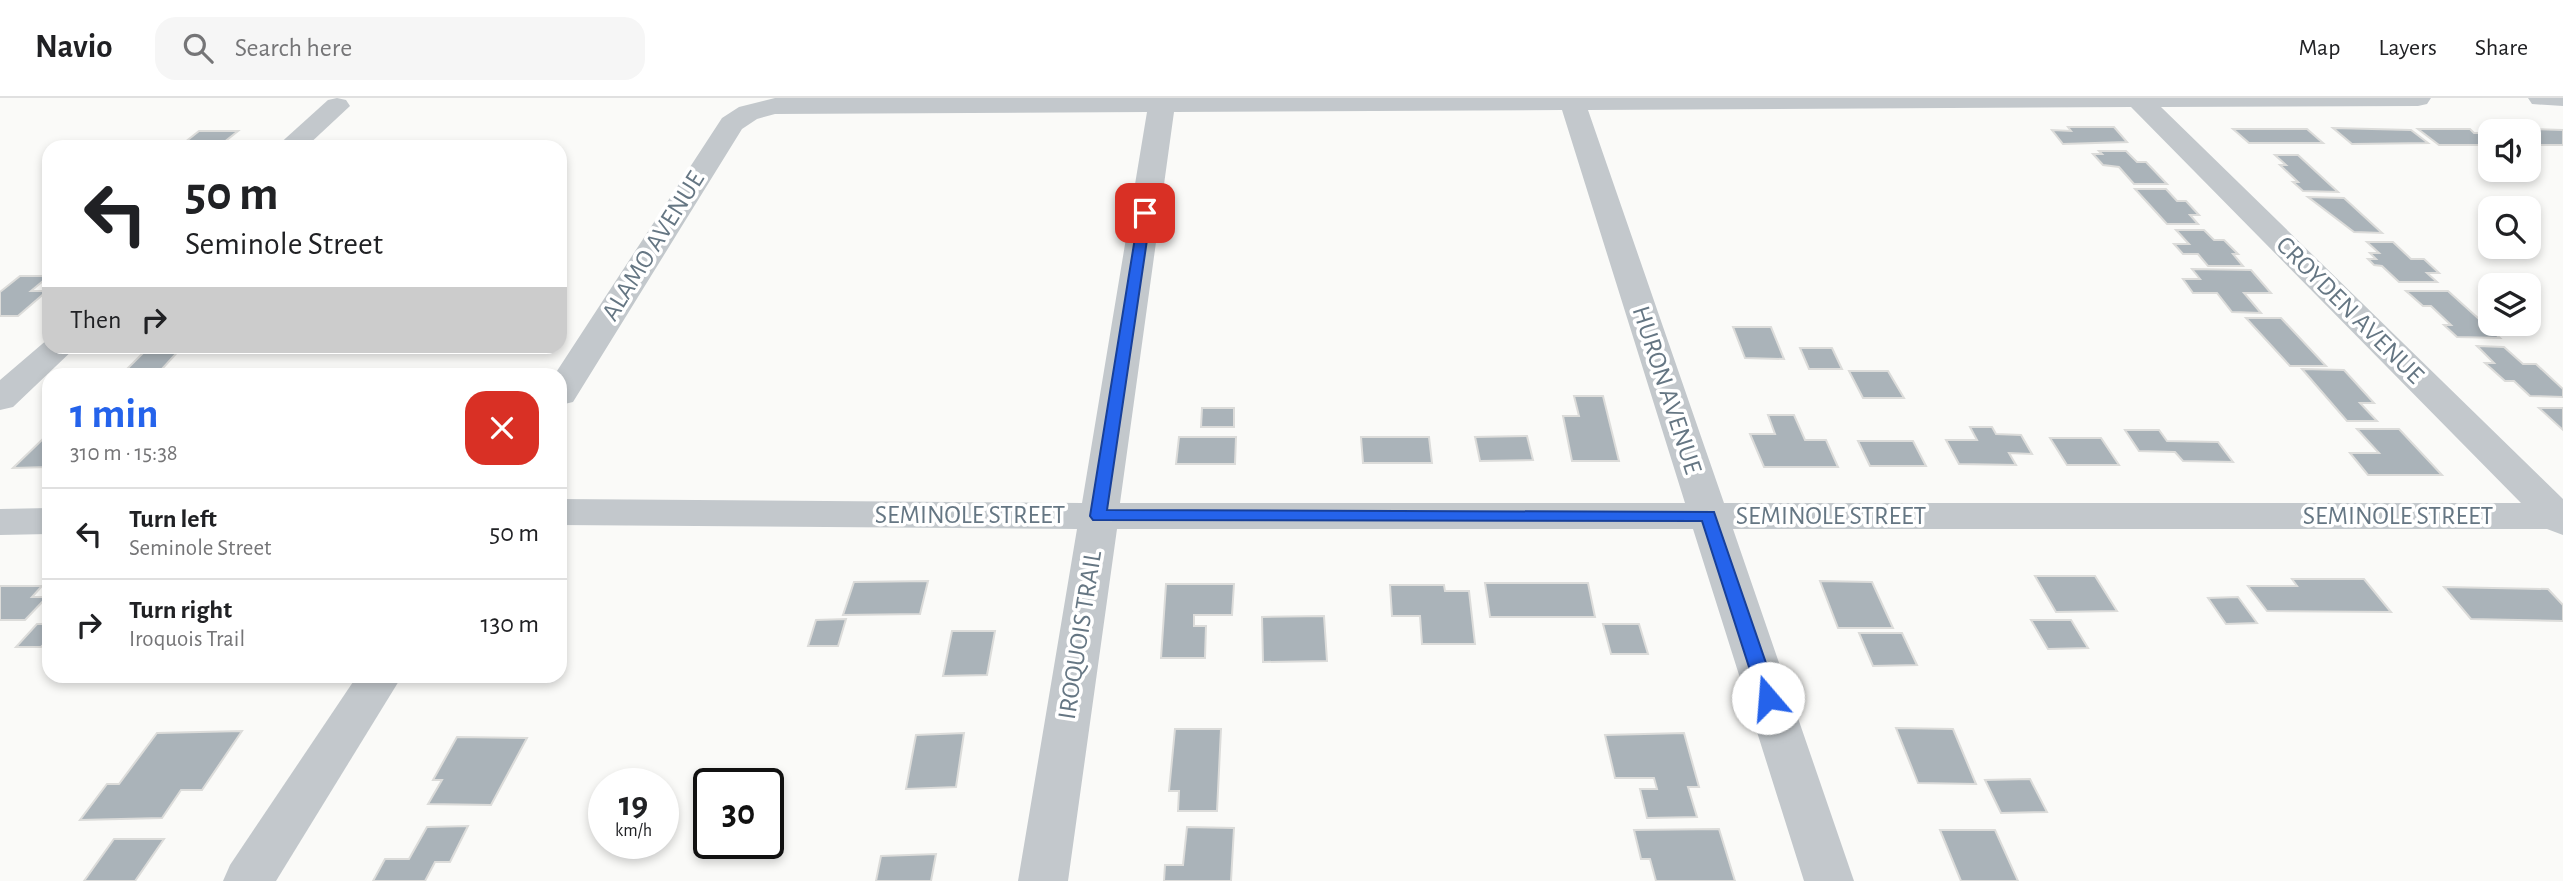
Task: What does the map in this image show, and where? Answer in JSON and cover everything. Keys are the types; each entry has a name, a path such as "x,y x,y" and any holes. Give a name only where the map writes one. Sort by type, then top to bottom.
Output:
{"street":[{"path":"1162,100 2418,98"},
{"path":"2541,98 2563,98"},
{"name":"HURON AVENUE","path":"1571,99 1829,881"},
{"name":"CROYDEN AVENUE","path":"2138,99 2560,519"},
{"name":"ALAMO AVENUE","path":"567,383 719,142 739,118 758,110 790,104 1162,100"},
{"name":"IROQUOIS TRAIL","path":"1043,881 1162,100"},
{"path":"298,140 337,106"},
{"path":"0,399 51,354"},
{"name":"SEMINOLE STREET","path":"567,512 2560,519"},
{"path":"0,522 42,521"},
{"path":"248,881 375,683"}],"building":[{"path":"2068,127 2114,127 2127,142 2063,144 2052,130 2071,131"},
{"path":"2333,128 2411,130 2428,143 2352,144"},
{"path":"2233,129 2307,129 2323,143 2249,143"},
{"path":"2418,129 2470,129 2478,133 2478,145 2439,145"},
{"path":"2541,129 2563,130 2563,145 2541,145"},
{"path":"199,131 238,131 227,140 188,140"},
{"path":"2099,151 2126,151 2137,162 2146,162 2167,184 2134,184 2119,167 2103,165 2093,154 2102,154"},
{"path":"2275,155 2298,155 2338,192 2303,191 2293,182 2298,182 2280,165 2286,165"},
{"path":"2135,189 2166,189 2177,201 2186,201 2199,215 2190,215 2198,224 2167,224"},
{"path":"2308,197 2344,198 2382,233 2354,232"},
{"path":"2176,230 2204,230 2214,240 2224,240 2238,254 2233,254 2243,266 2208,266 2198,254 2183,254 2174,244 2189,244"},
{"path":"2367,242 2393,242 2411,259 2424,259 2439,273 2427,273 2437,282 2399,282 2382,266 2374,265 2368,259 2376,259 2370,253 2379,253"},
{"path":"2192,269 2251,270 2271,293 2244,293 2261,313 2232,312 2217,293 2193,293 2183,279 2200,279"},
{"path":"20,276 42,276 42,282 31,291 42,291 42,295 18,316 0,316 0,292"},
{"path":"2406,291 2448,291 2478,318 2478,336 2500,338 2457,337 2444,325 2451,325 2431,306 2423,306"},
{"path":"2246,318 2281,318 2326,366 2290,366"},
{"path":"1733,327 1771,327 1784,359 1745,358"},
{"path":"2477,346 2504,347 2523,364 2536,364 2563,389 2563,397 2530,396 2514,381 2505,381 2485,363 2494,363"},
{"path":"1800,348 1832,348 1842,369 1809,369"},
{"path":"142,354 176,354 163,368 128,368"},
{"path":"2302,369 2344,370 2374,403 2360,403 2377,421 2347,421"},
{"path":"1849,371 1888,371 1904,398 1863,398"},
{"path":"1574,396 1603,396 1619,461 1572,461 1563,416 1579,416"},
{"path":"1202,408 1234,408 1234,427 1201,427"},
{"path":"2539,408 2563,408 2563,430"},
{"path":"1768,415 1794,415 1805,440 1826,440 1838,467 1764,467 1750,434 1775,434"},
{"path":"1970,427 1992,427 1996,434 2021,435 2032,454 2009,453 2016,465 1959,464 1946,440 1977,440"},
{"path":"2357,429 2399,429 2442,475 2368,475 2350,453 2379,453"},
{"path":"2125,430 2159,430 2167,441 2218,442 2233,462 2183,461 2175,452 2139,451"},
{"path":"1527,436 1533,460 1480,461 1475,437"},
{"path":"1179,437 1236,437 1235,464 1176,464"},
{"path":"1361,437 1429,437 1432,463 1363,463"},
{"path":"2050,438 2101,438 2119,465 2067,465"},
{"path":"42,440 42,467 13,468"},
{"path":"1858,441 1913,441 1926,466 1870,466"},
{"path":"2035,576 2095,576 2117,611 2056,612"},
{"path":"2292,579 2364,579 2391,612 2267,611 2248,586 2297,586"},
{"path":"928,581 920,614 843,615 854,582"},
{"path":"1820,581 1872,582 1893,628 1838,628"},
{"path":"1485,583 1588,583 1595,617 1490,617"},
{"path":"1166,584 1234,584 1232,615 1194,615 1194,626 1206,626 1205,658 1161,658"},
{"path":"1390,585 1444,585 1445,591 1469,591 1475,644 1422,644 1420,616 1392,616"},
{"path":"0,586 42,586 32,597 42,597 42,602 25,620 0,620"},
{"path":"2444,587 2548,589 2563,605 2563,621 2471,619"},
{"path":"2238,597 2257,623 2226,624 2208,598"},
{"path":"1324,616 1327,661 1263,662 1262,617"},
{"path":"846,619 838,646 808,646 816,620"},
{"path":"2031,620 2071,620 2088,648 2048,649"},
{"path":"37,624 42,624 41,647 16,647"},
{"path":"1603,624 1639,624 1648,654 1611,654"},
{"path":"952,631 995,631 987,675 943,676"},
{"path":"1859,633 1902,633 1917,665 1873,666"},
{"path":"1896,728 1953,729 1976,784 1918,783"},
{"path":"1175,729 1221,729 1217,811 1178,811 1179,791 1169,791"},
{"path":"242,731 202,790 181,790 162,818 80,820 107,784 119,784 157,733"},
{"path":"964,733 956,787 906,789 916,735"},
{"path":"1684,733 1699,787 1688,787 1697,817 1647,818 1640,789 1657,789 1654,778 1615,778 1605,735"},
{"path":"457,737 527,738 491,805 428,804 442,780 433,780"},
{"path":"2030,779 2047,812 2001,813 1985,780"},
{"path":"468,826 450,862 435,862 425,881 373,881 385,859 409,859 427,827"},
{"path":"1187,827 1234,828 1231,881 1164,881 1165,865 1183,865"},
{"path":"1719,829 1735,881 1656,881 1650,859 1641,859 1634,830"},
{"path":"1940,830 1995,830 2018,881 1961,881"},
{"path":"114,839 164,839 135,881 84,881"},
{"path":"936,854 931,881 876,881 881,856"}],"route":[{"path":"1145,213 1098,516 1708,516 1768,698"}]}
